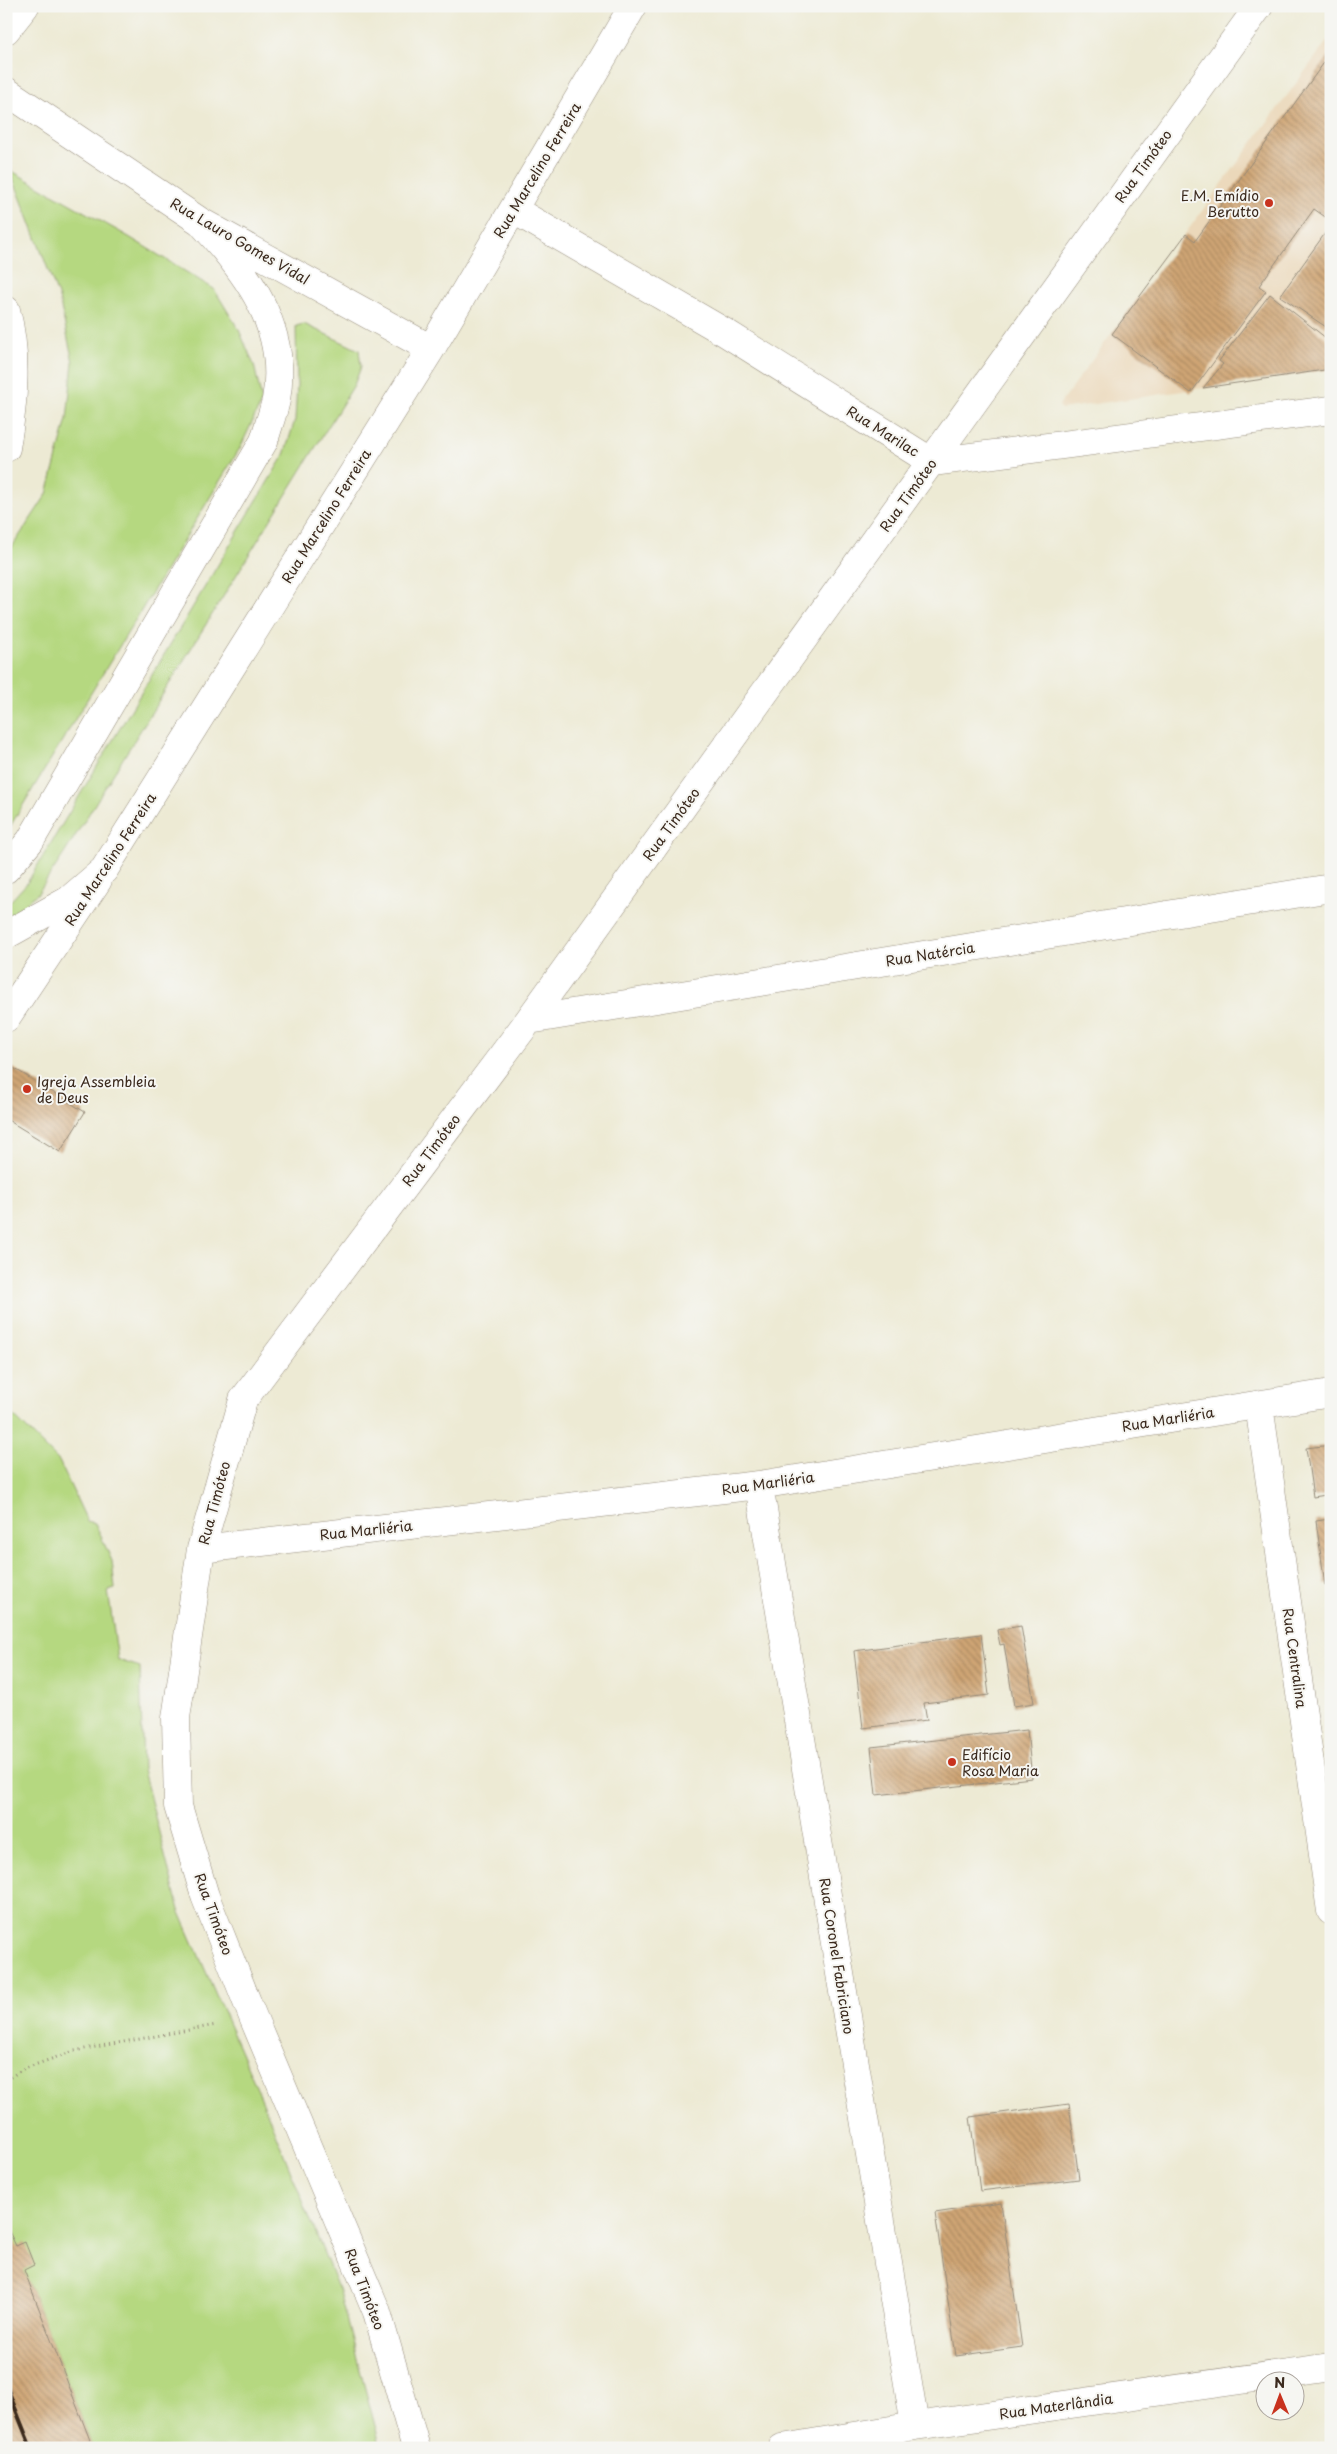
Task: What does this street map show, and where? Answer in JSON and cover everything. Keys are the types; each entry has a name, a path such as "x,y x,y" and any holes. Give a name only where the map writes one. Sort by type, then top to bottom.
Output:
{"street":[{"path":"6,30 26,6"},
{"name":"Rua Marcelino Ferreira","path":"6,1018 104,870 431,349 633,6"},
{"name":"Rua Timóteo","path":"416,2448 377,2312 216,1924 205,1896 178,1806 176,1718 201,1549 243,1400 529,1020 1259,6"},
{"name":"Rua Lauro Gomes Vidal","path":"6,91 201,222 431,349"},
{"name":"Rua Marilac","path":"514,210 726,333 932,462 1331,410"},
{"path":"6,869 30,841 264,441 276,398 277,354 272,325 257,295 234,258 201,222"},
{"path":"6,310 13,343 15,386 6,448"},
{"path":"6,935 69,900 104,870"},
{"name":"Rua Natércia","path":"529,1020 1331,888"},
{"name":"Rua Marliéria","path":"201,1549 759,1486 1331,1393"},
{"name":"Rua Centralina","path":"1259,1405 1331,1911"},
{"name":"Rua Coronel Fabriciano","path":"759,1486 914,2426"},
{"name":"Rua Materlândia","path":"782,2448 914,2426 1331,2367"}],"path":[{"path":"6,2080 23,2069 74,2051 216,2024 219,2032"}],"shaded area":[{"name":"E.M. Emídio Berutto","path":"1331,36 1331,369 1061,409 1059,405"}],"green space":[{"path":"10,170 129,237 214,289 239,330 254,365 262,401 240,448 6,833 6,556 47,494 67,419 73,362 59,298"},
{"path":"304,324 359,350 361,367 354,385 64,854 38,893 6,919 6,906 27,883 284,455 295,420 297,385 296,326"},
{"path":"6,1412 16,1418 59,1461 87,1521 95,1523 112,1561 115,1589 108,1591 118,1660 140,1667 143,1770 179,1910 262,2100 338,2288 381,2448 93,2448 6,2225"}],"building":[{"path":"1331,53 1331,221 1314,209 1259,286 1266,291 1191,393 1112,334 1186,234 1195,241"},
{"path":"1331,225 1331,327 1329,329 1280,296"},
{"path":"1270,294 1331,342 1331,369 1203,388 1223,364 1219,361"},
{"name":"Igreja Assembleia de Deus","path":"7,1064 85,1112 60,1152 6,1119"},
{"path":"1331,1445 1331,1584 1325,1585 1316,1521 1330,1519 1326,1495 1313,1497 1306,1448"},
{"path":"1021,1626 1034,1703 1014,1706 1004,1644 1000,1645 997,1630"},
{"path":"981,1634 989,1695 924,1703 927,1720 863,1728 854,1651"},
{"name":"Edifício Rosa Maria","path":"1027,1730 1032,1778 876,1795 871,1747"},
{"path":"1069,2104 1079,2179 980,2191 970,2117"},
{"path":"1001,2203 1022,2347 956,2356 935,2213"},
{"path":"6,2225 16,2246 25,2242 34,2265 24,2270 93,2448 6,2448"}],"railway":[{"path":"6,2385 31,2448"}],"place":[{"name":"E.M. Emídio Berutto","path":"1269,203"},
{"name":"Igreja Assembleia de Deus","path":"27,1089"},
{"name":"Edifício Rosa Maria","path":"952,1762"}]}
